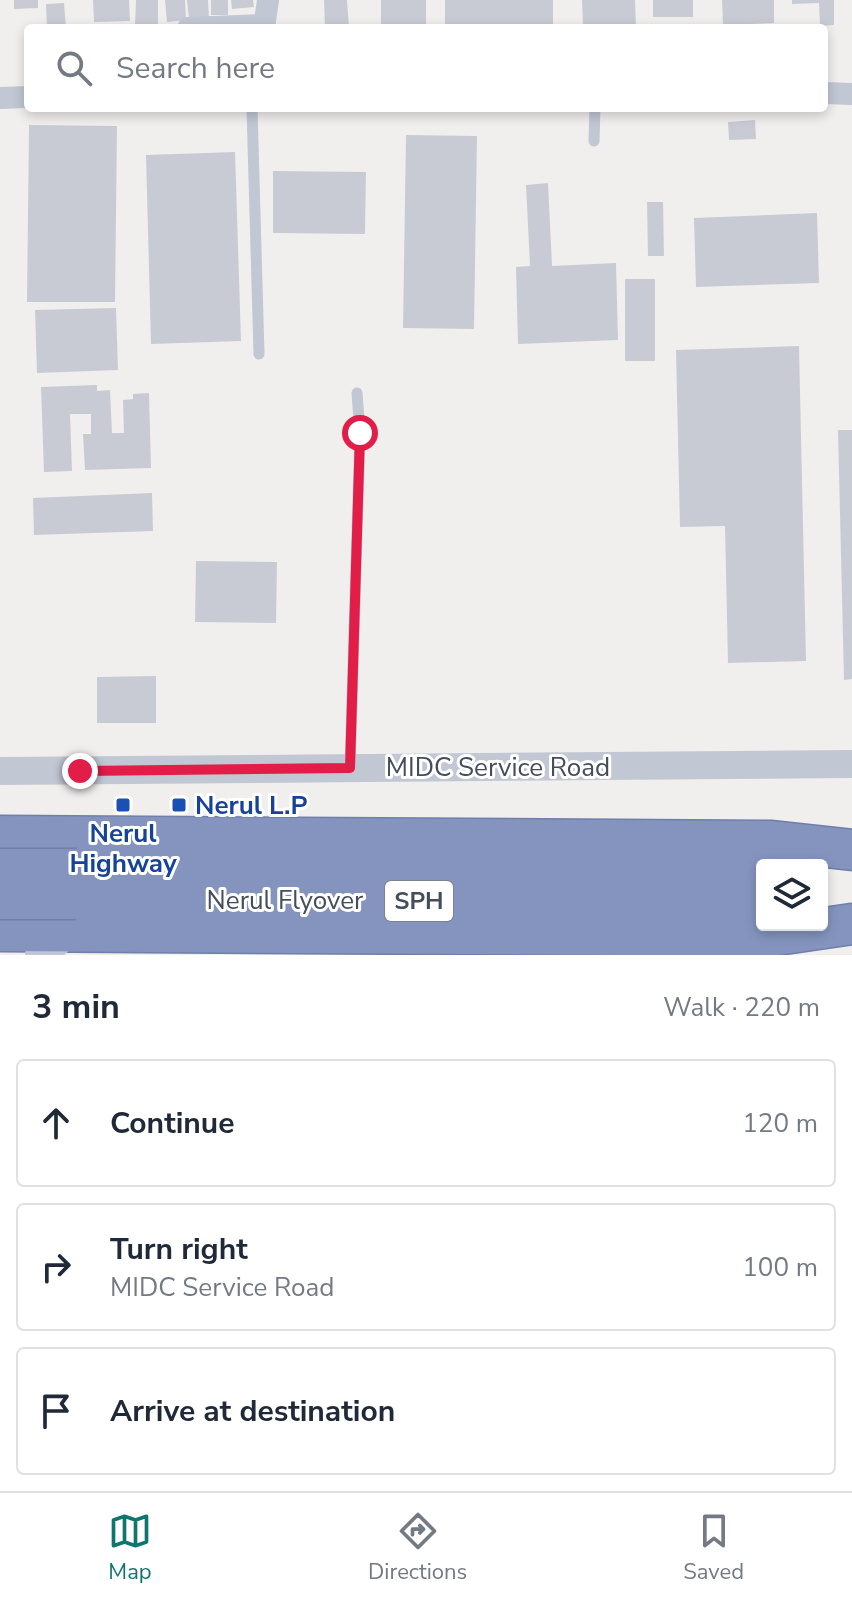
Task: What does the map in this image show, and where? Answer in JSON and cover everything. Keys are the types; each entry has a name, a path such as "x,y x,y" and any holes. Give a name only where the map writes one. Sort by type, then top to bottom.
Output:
{"highway":[{"path":"0,836 772,841 852,850"},
{"path":"828,868 852,866"},
{"name":"Nerul Flyover","path":"18,921 77,900 756,873"},
{"path":"18,921 77,900 770,936 852,924"},
{"name":"Nerul Flyover","path":"77,900 756,903"},
{"path":"828,907 852,908"}],"main road":[{"path":"0,836 21,861 18,921"}],"street":[{"path":"264,24 268,0"},
{"path":"828,93 852,94"},
{"path":"0,98 24,97"},
{"name":"MIDC Service Road","path":"0,771 852,764"}],"lane":[{"path":"252,112 259,354"},
{"path":"594,141 595,112"},
{"path":"350,768 360,433 357,393"}],"building":[{"path":"14,0 38,0 38,8 14,9"},
{"path":"93,0 129,0 130,21 94,22"},
{"path":"136,0 158,0 158,24 135,24"},
{"path":"165,0 185,0 186,20 167,22"},
{"path":"187,0 208,0 209,18 189,19"},
{"path":"211,0 228,0 228,15 211,15"},
{"path":"231,0 253,0 254,7 232,9"},
{"path":"324,0 347,0 349,24 325,24"},
{"path":"381,0 426,0 426,24 381,24"},
{"path":"445,0 553,0 553,24 445,24"},
{"path":"582,0 635,0 636,24 583,24"},
{"path":"653,0 693,0 693,17 653,17"},
{"path":"722,0 774,0 774,23 723,24"},
{"path":"792,0 834,0 834,25 820,24 819,3 792,4"},
{"path":"64,3 66,24 47,24 46,4"},
{"path":"755,120 756,139 729,140 728,122"},
{"path":"29,125 117,126 115,302 27,302"},
{"path":"406,135 477,136 474,329 403,328"},
{"path":"235,152 241,341 151,344 146,155"},
{"path":"273,171 366,172 365,234 273,233"},
{"path":"548,183 552,266 616,263 618,340 518,344 516,267 530,266 526,185"},
{"path":"647,202 663,202 664,256 648,256"},
{"path":"817,213 819,283 696,287 694,218"},
{"path":"625,279 655,279 655,361 625,361"},
{"path":"116,308 118,370 37,373 35,310"},
{"path":"799,346 806,661 728,663 725,526 680,527 676,350"},
{"path":"97,385 97,391 110,390 112,433 124,433 123,400 133,399 133,394 149,393 151,468 85,470 83,434 91,434 91,414 70,414 72,471 44,472 41,387"},
{"path":"838,430 852,430 852,679 844,680"},
{"path":"152,493 153,531 34,535 33,498"},
{"path":"196,561 277,562 276,623 195,622"},
{"path":"156,676 156,723 97,723 97,677"}],"place":[{"name":"Nerul Highway","path":"123,805"},
{"name":"Nerul L.P","path":"179,805"}],"route":[{"path":"80,771 350,768 360,433"}]}
